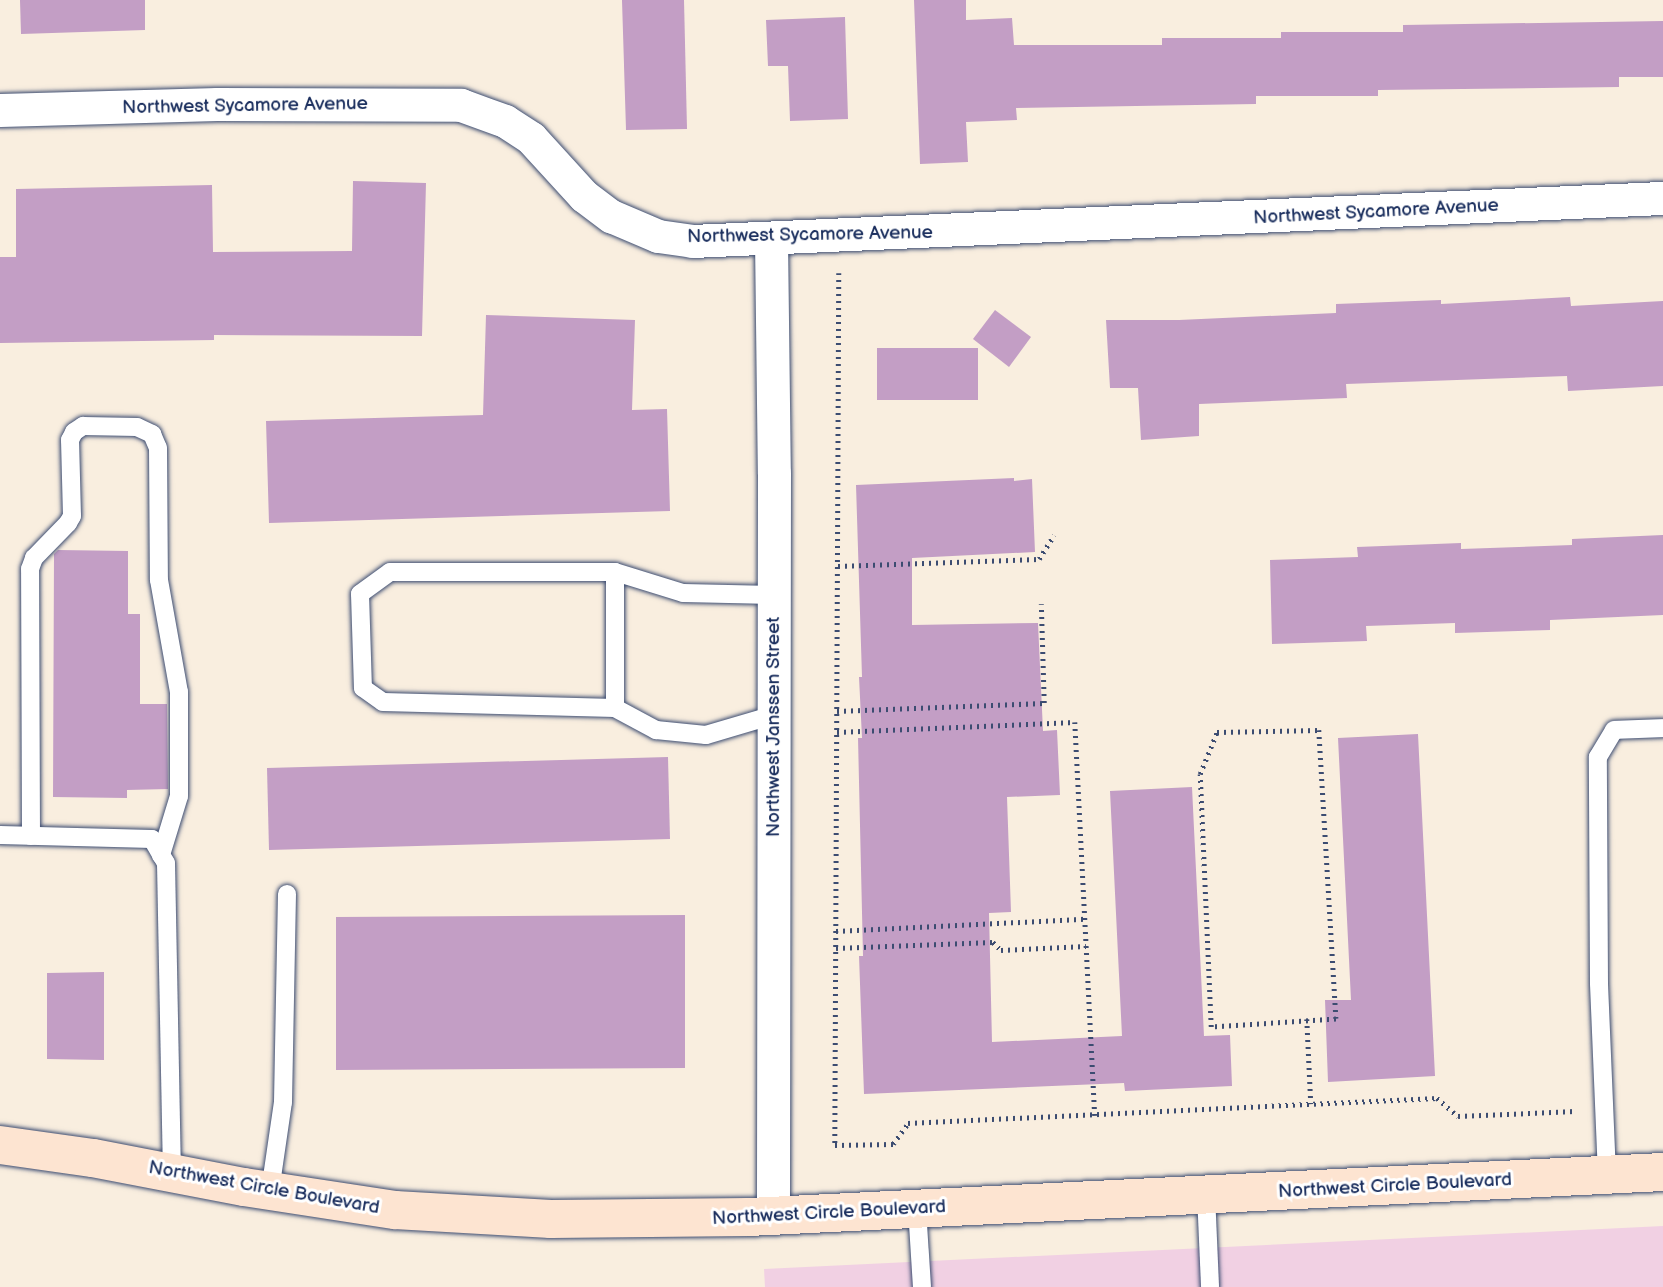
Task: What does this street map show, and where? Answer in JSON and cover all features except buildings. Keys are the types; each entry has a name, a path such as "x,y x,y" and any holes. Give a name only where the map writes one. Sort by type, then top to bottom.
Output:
{"main road":[{"name":"Northwest Circle Boulevard","path":"0,1145 270,1191 439,1215 662,1220 1663,1172"}],"street":[{"name":"Northwest Sycamore Avenue","path":"0,110 217,104 461,105 505,121 531,138 584,196 611,216 658,236 692,241 1663,198"},
{"name":"Northwest Janssen Street","path":"771,239 774,1216"}],"lane":[{"path":"31,836 30,569 34,558 72,516 71,440 74,432 83,426 137,426 152,434 158,448 159,579 179,692 179,796 162,855"},
{"path":"774,595 683,593 615,572 390,572 360,594 363,688 383,702 615,708 656,730 706,735 774,715"},
{"path":"615,572 615,708"},
{"path":"1607,1175 1599,983 1598,757 1614,730 1663,728"},
{"path":"0,835 152,839 162,855 166,863 172,1173"},
{"path":"270,1191 283,1102 287,894"},
{"path":"1206,1194 1210,1287"},
{"path":"917,1208 922,1287"}],"path":[{"path":"839,236 835,1144 893,1144 908,1123 1437,1098 1458,1116 1604,1110"},
{"path":"838,566 1039,559 1054,535"},
{"path":"837,711 1044,703 1041,604"},
{"path":"837,733 1075,722 1095,1115"},
{"path":"1319,730 1336,1019 1307,1019 1211,1027 1200,774 1217,732 1319,730"},
{"path":"836,931 1085,919"},
{"path":"836,948 993,942 1001,950 1086,946"},
{"path":"1307,1019 1311,1104"}],"shaded area":[{"path":"1663,1226 1663,1287 765,1287 764,1269"}]}
